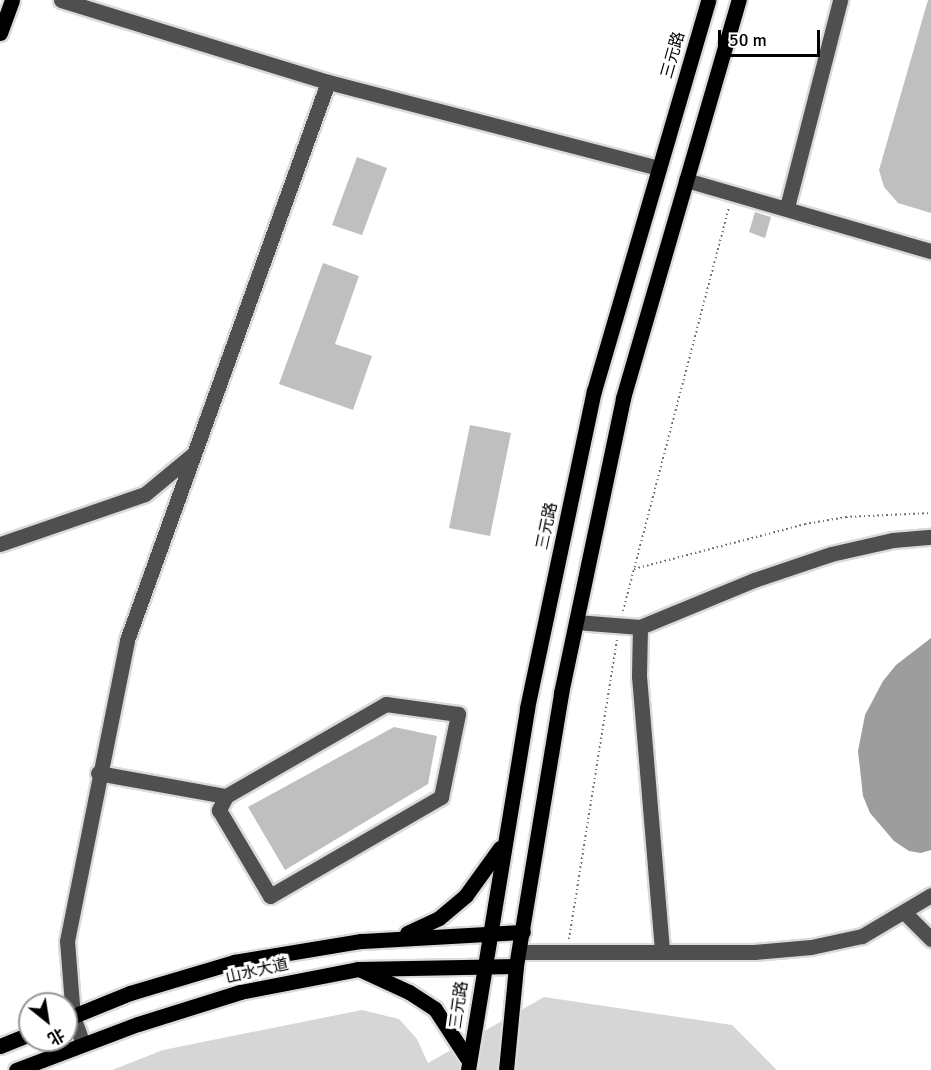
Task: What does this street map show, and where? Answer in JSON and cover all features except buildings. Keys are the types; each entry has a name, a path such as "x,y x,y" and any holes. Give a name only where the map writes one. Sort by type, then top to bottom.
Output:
{"main road":[{"path":"0,33 12,0"},
{"name":"三元路","path":"469,1066 483,965 527,708 594,391 708,0"},
{"path":"506,1070 518,959 576,622 623,398 739,0"},
{"path":"388,939 439,918 486,872 505,840"},
{"name":"山水大道","path":"78,1014 130,993 234,962 388,939 523,932"},
{"name":"山水大道","path":"16,1070 83,1044 240,992 358,969 483,965 518,959"},
{"path":"358,969 409,992 435,1009 469,1066"},
{"path":"0,1046 18,1039"}],"street":[{"path":"61,0 328,82 658,168"},
{"path":"787,207 840,0"},
{"path":"68,992 67,940 98,773 127,640 328,82"},
{"path":"686,180 787,207 931,251"},
{"path":"0,544 145,494 193,454"},
{"path":"576,622 640,627 753,580 831,554 893,540 931,537"},
{"path":"640,627 639,675 662,951"},
{"path":"98,773 226,796 386,704 458,714 441,798 270,896 219,810 226,796"},
{"path":"518,959 567,951 811,947 862,936 905,913 931,895"},
{"path":"905,913 931,939"},
{"path":"78,1035 83,1044"}],"path":[{"path":"567,951 619,625 733,193"},
{"path":"634,569 805,524 846,517 931,513"}],"shaded area":[{"path":"931,638 931,850 921,853 909,851 894,841 870,813 863,796 858,751 865,715 883,681 896,665"},
{"path":"544,997 732,1025 777,1070 112,1070 163,1050 362,1010 399,1019 417,1039 428,1063"}]}
